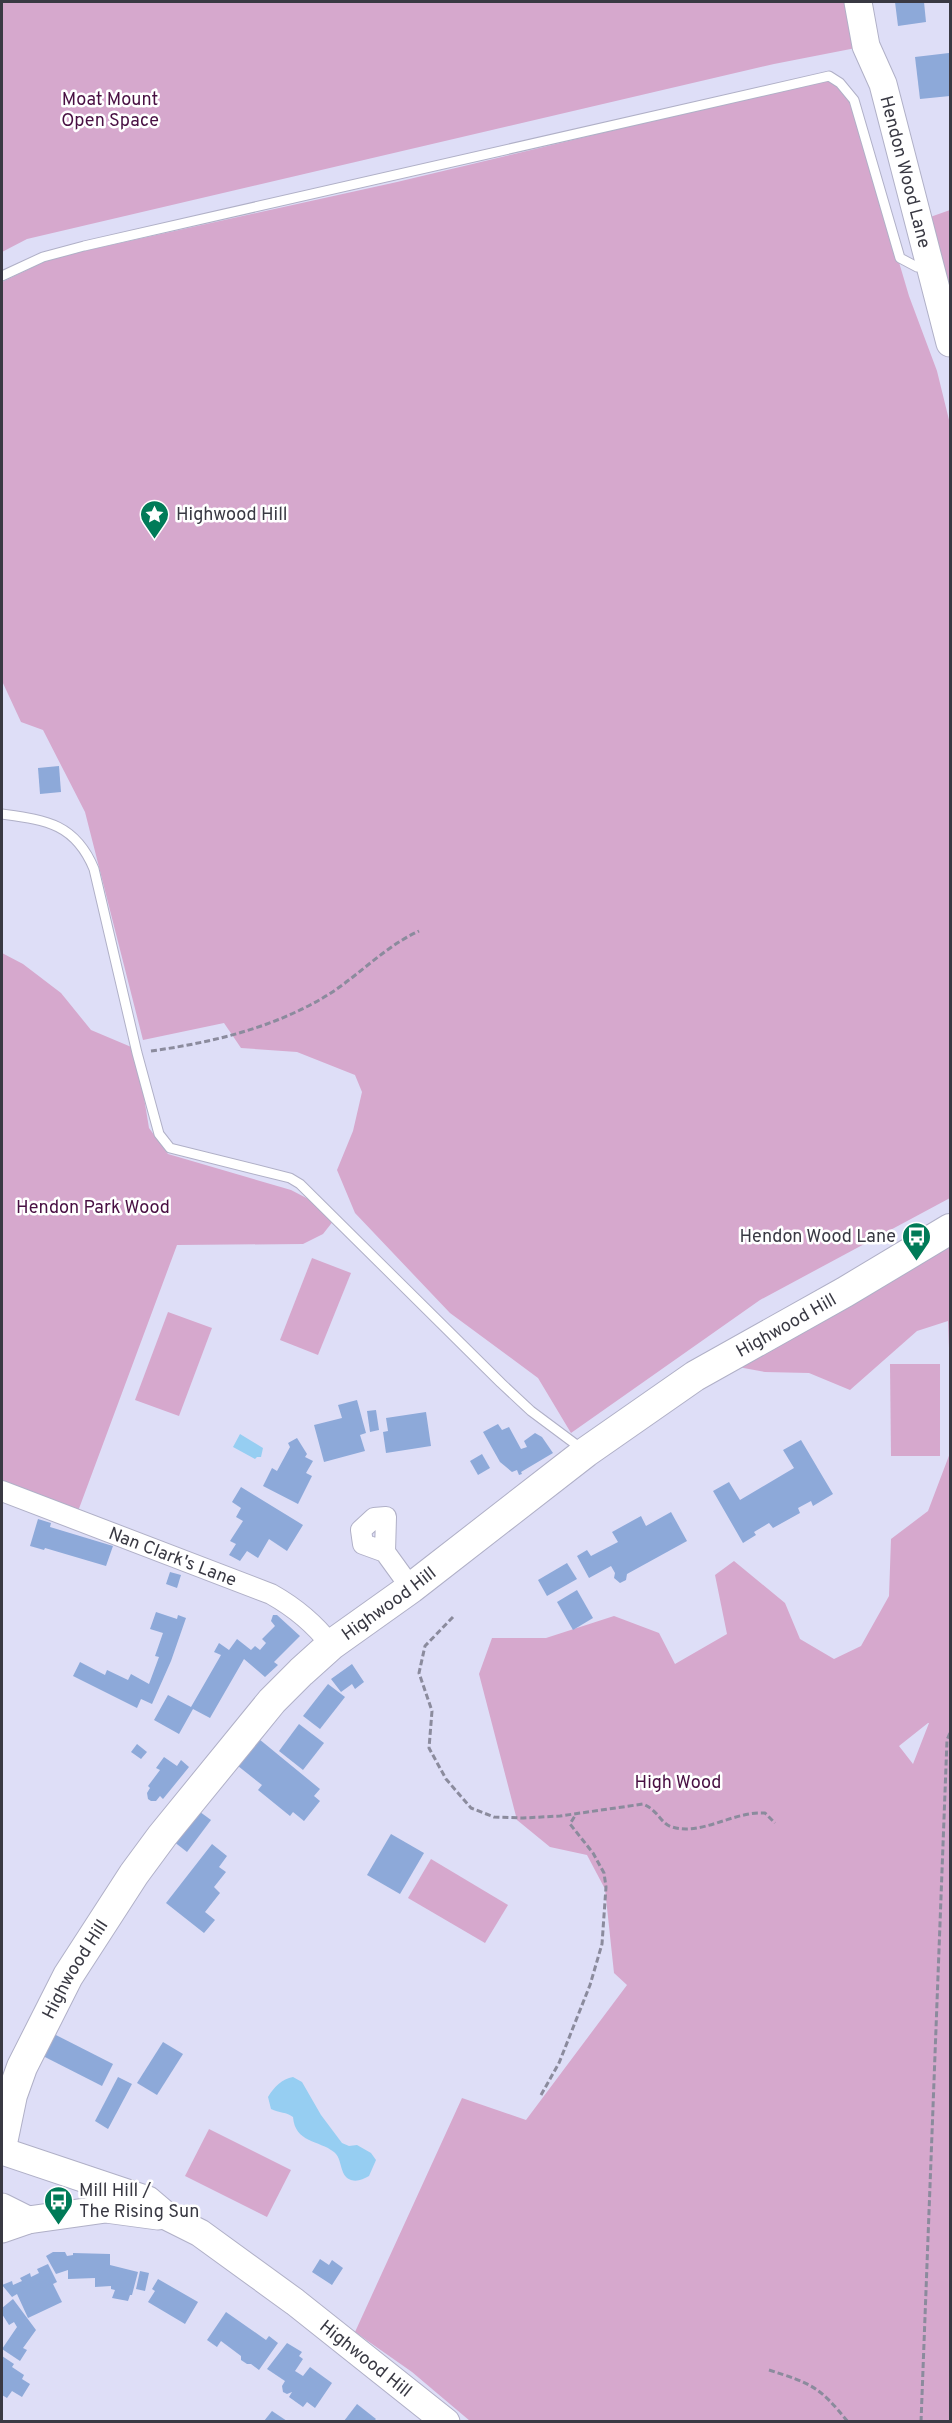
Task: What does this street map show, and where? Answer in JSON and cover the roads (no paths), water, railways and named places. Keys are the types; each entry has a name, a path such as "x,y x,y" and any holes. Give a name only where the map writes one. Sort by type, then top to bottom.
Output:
{"main road":[{"name":"Hendon Wood Lane","path":"858,2 866,46 883,84 951,343"},
{"name":"Highwood Hill","path":"2,2143 12,2095 22,2067 68,1976 134,1874 272,1701 331,1645 411,1588 586,1452 695,1376 755,1340 845,1292 951,1229"},
{"name":"Highwood Hill","path":"2,2151 147,2200 168,2217 200,2233 295,2302 446,2421"},
{"path":"2,2207 28,2220"},
{"name":"Highwood Hill","path":"2,2229 28,2220 106,2209 168,2217"}],"street":[{"name":"Nan Clark's Lane","path":"2,1491 271,1594 297,1609 331,1645"},
{"path":"385,1552 411,1588"}],"lane":[{"path":"2,276 43,257 84,246 829,76 840,83 854,100 900,258 917,267 931,266"},
{"path":"2,814 45,820 60,828 89,857 94,869 137,1053 159,1134 170,1148 290,1178 300,1184 508,1390 531,1411 586,1452"}],"water":[{"path":"240,1434 263,1448 261,1457 255,1459 233,1447"},
{"path":"293,2077 302,2082 321,2115 342,2143 349,2146 357,2145 371,2153 376,2160 369,2176 356,2181 347,2178 334,2152 298,2132 291,2115 271,2109 268,2097 270,2093 282,2082"}],"place":[{"name":"Highwood Hill","path":"155,540"},
{"name":"Hendon Wood Lane","path":"917,1262"},
{"name":"Mill Hill / The Rising Sun","path":"58,2226"}],"park label":[{"name":"Moat Mount Open Space","path":"110,109"},
{"name":"Hendon Park Wood","path":"93,1207"},
{"name":"High Wood","path":"678,1782"}]}
